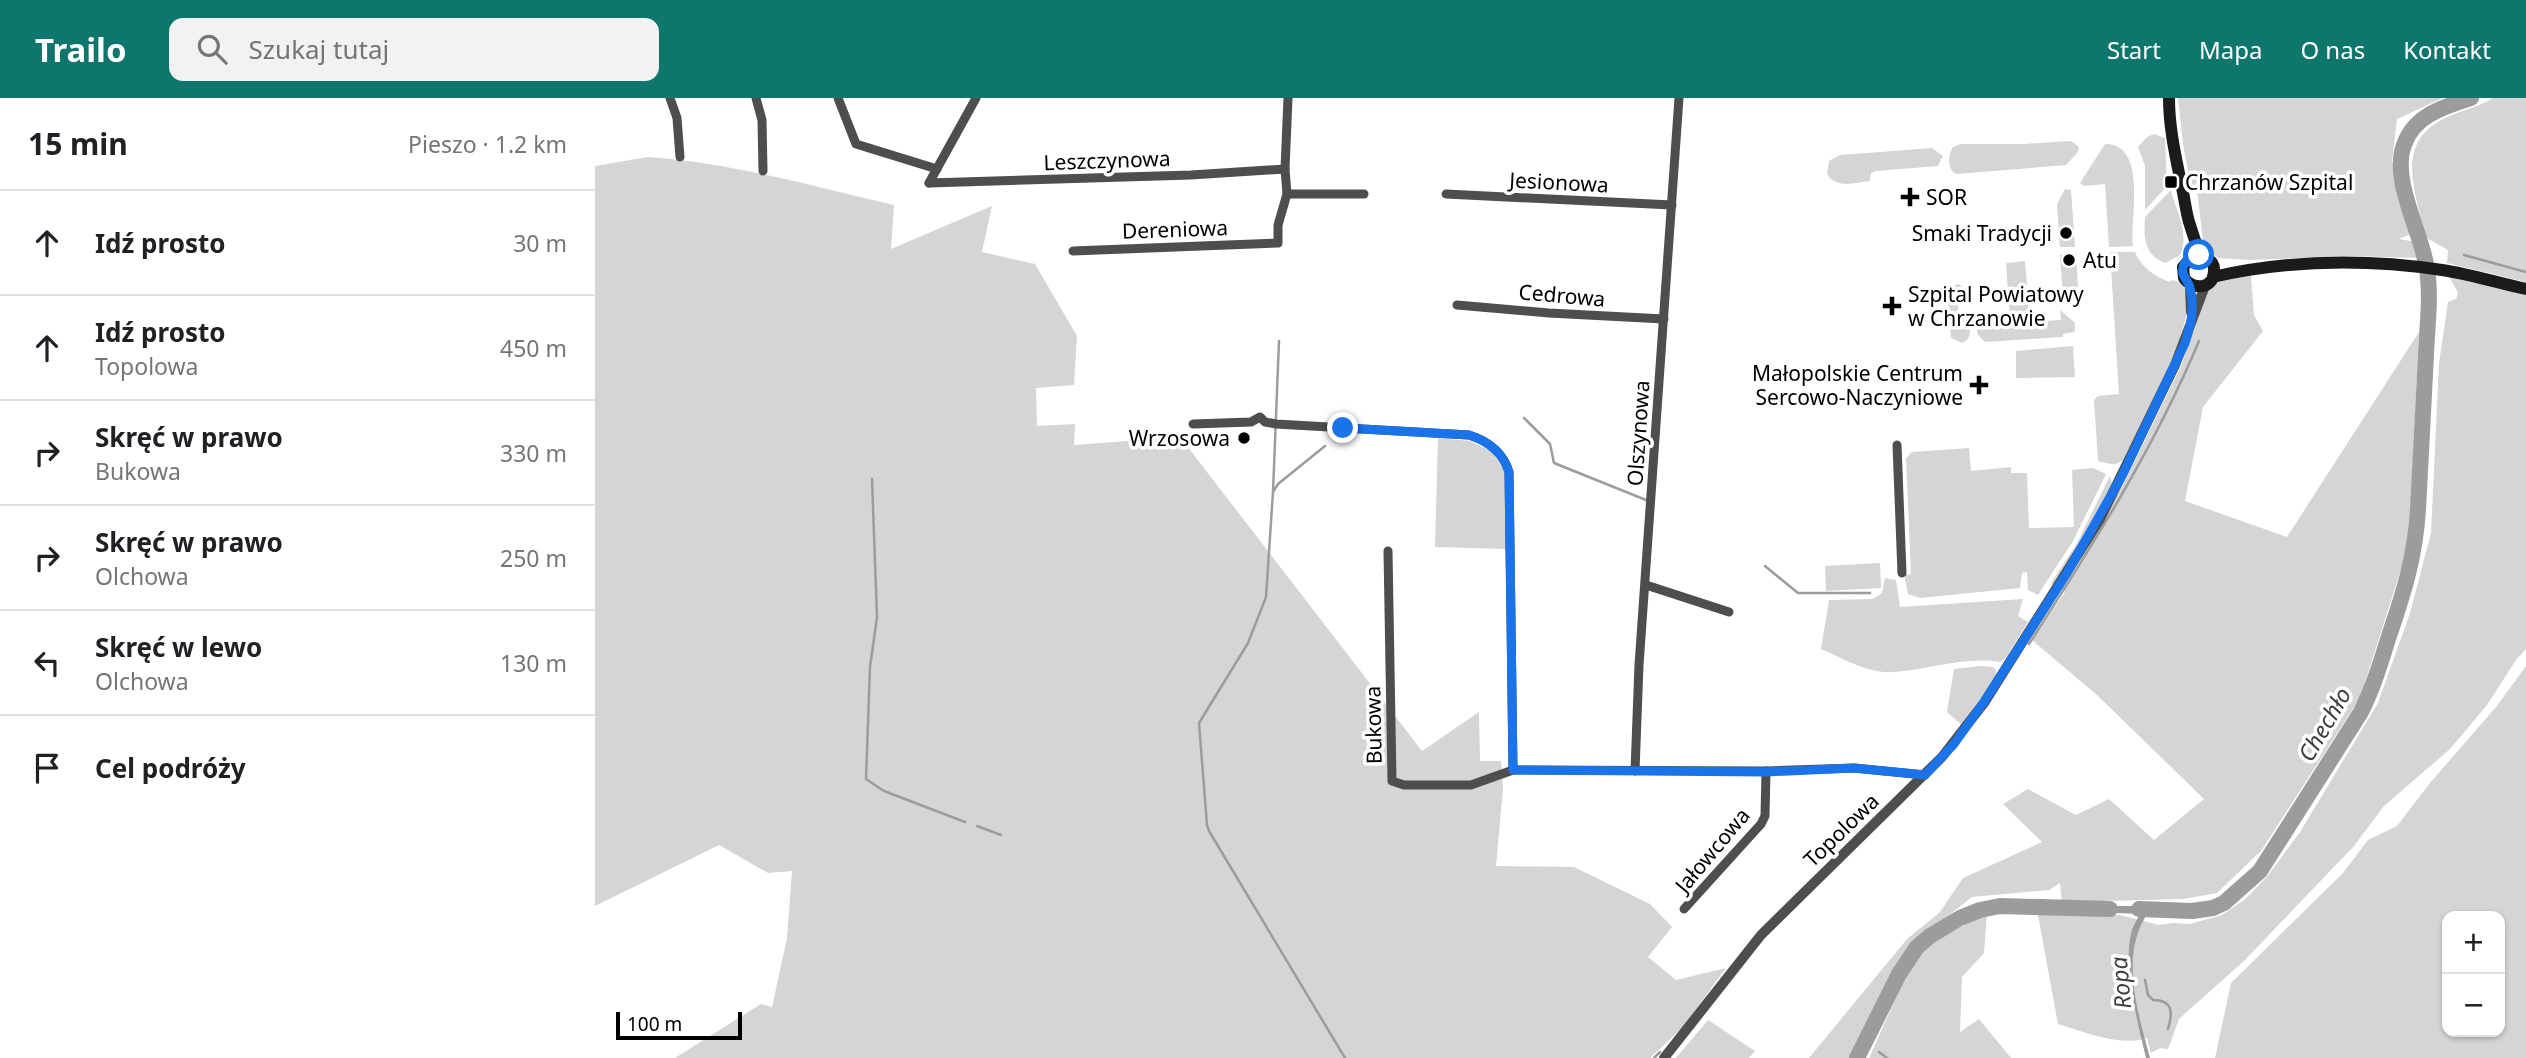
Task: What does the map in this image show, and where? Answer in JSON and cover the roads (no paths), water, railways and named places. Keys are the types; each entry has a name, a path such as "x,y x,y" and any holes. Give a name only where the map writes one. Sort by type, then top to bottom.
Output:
{"main road":[{"path":"2162,98 2189,222 2209,271"},
{"path":"2169,98 2169,122"},
{"path":"2189,222 2188,259 2183,272 2190,285 2209,271 2351,263 2442,270 2526,289"},
{"path":"2188,259 2199,255 2209,271"}],"street":[{"path":"670,98 677,118 680,157"},
{"path":"756,98 762,120 763,172"},
{"path":"838,98 856,144 937,169 976,98"},
{"path":"1288,98 1285,169 1287,194 1364,194"},
{"name":"Olszynowa","path":"1635,771 1639,665 1679,98"},
{"name":"Leszczynowa","path":"937,169 929,183 1191,175 1285,169"},
{"name":"Dereniowa","path":"1073,251 1278,243 1278,225 1287,194"},
{"name":"Jesionowa","path":"1445,194 1672,205"},
{"name":"Topolowa","path":"1664,1058 1761,935 1925,775 1954,744 1984,702 2074,562 2122,476 2175,365 2209,271"},
{"name":"Topolowa","path":"2190,285 2191,326"},
{"name":"Cedrowa","path":"1457,305 1664,319"},
{"path":"1193,424 1251,422 1260,417 1265,422 1276,424 1469,435 1487,442 1502,455 1509,472 1513,770"},
{"path":"1897,445 1902,573"},
{"name":"Bukowa","path":"1388,551 1392,781 1403,785 1471,785 1513,770 1766,772 1854,768 1925,775"},
{"path":"1646,585 1729,612"},
{"name":"Jałowcowa","path":"1684,909 1761,824 1765,816 1766,772"}],"waterway":[{"name":"Chechło","path":"2139,909 2192,911 2213,908 2224,903 2260,871 2361,712 2369,694 2408,574 2418,510 2429,287 2423,250 2404,188 2401,158 2409,135 2422,119 2471,98"},
{"name":"Chechło","path":"2418,246 2428,247"},
{"path":"2464,255 2526,272"},
{"path":"1273,492 1279,341"},
{"path":"2029,644 2099,534 2142,458 2199,341"},
{"path":"1524,418 1550,444 1554,463 1646,500"},
{"path":"1325,446 1278,484 1273,492 1266,597 1248,643 1199,723 1209,831 1345,1058"},
{"path":"872,479 877,617 870,667 866,779 884,791 965,822"},
{"path":"1765,566 1798,593 1870,593"},
{"path":"977,826 1001,835"},
{"name":"Chechło","path":"1857,1058 1899,974 1917,947 1960,918 2000,906 2110,909"},
{"path":"2145,980 2148,995 2153,1000 2164,1002 2170,1009 2168,1029"},
{"name":"Chechło","path":"1873,1026 1876,1030"},
{"path":"1654,1058 1660,1052"},
{"path":"1879,1052 1887,1058"}],"place":[{"name":"Chrzanów Szpital","path":"2171,182"},
{"name":"SOR","path":"1910,197"},
{"name":"Smaki Tradycji","path":"2066,233"},
{"name":"Atu","path":"2069,260"},
{"name":"Szpital Powiatowy w Chrzanowie","path":"1892,306"},
{"name":"Małopolskie Centrum Sercowo-Naczyniowe","path":"1979,385"},
{"name":"Wrzosowa","path":"1244,438"}],"water label":[{"name":"Ropa","path":"2120,983"}]}
